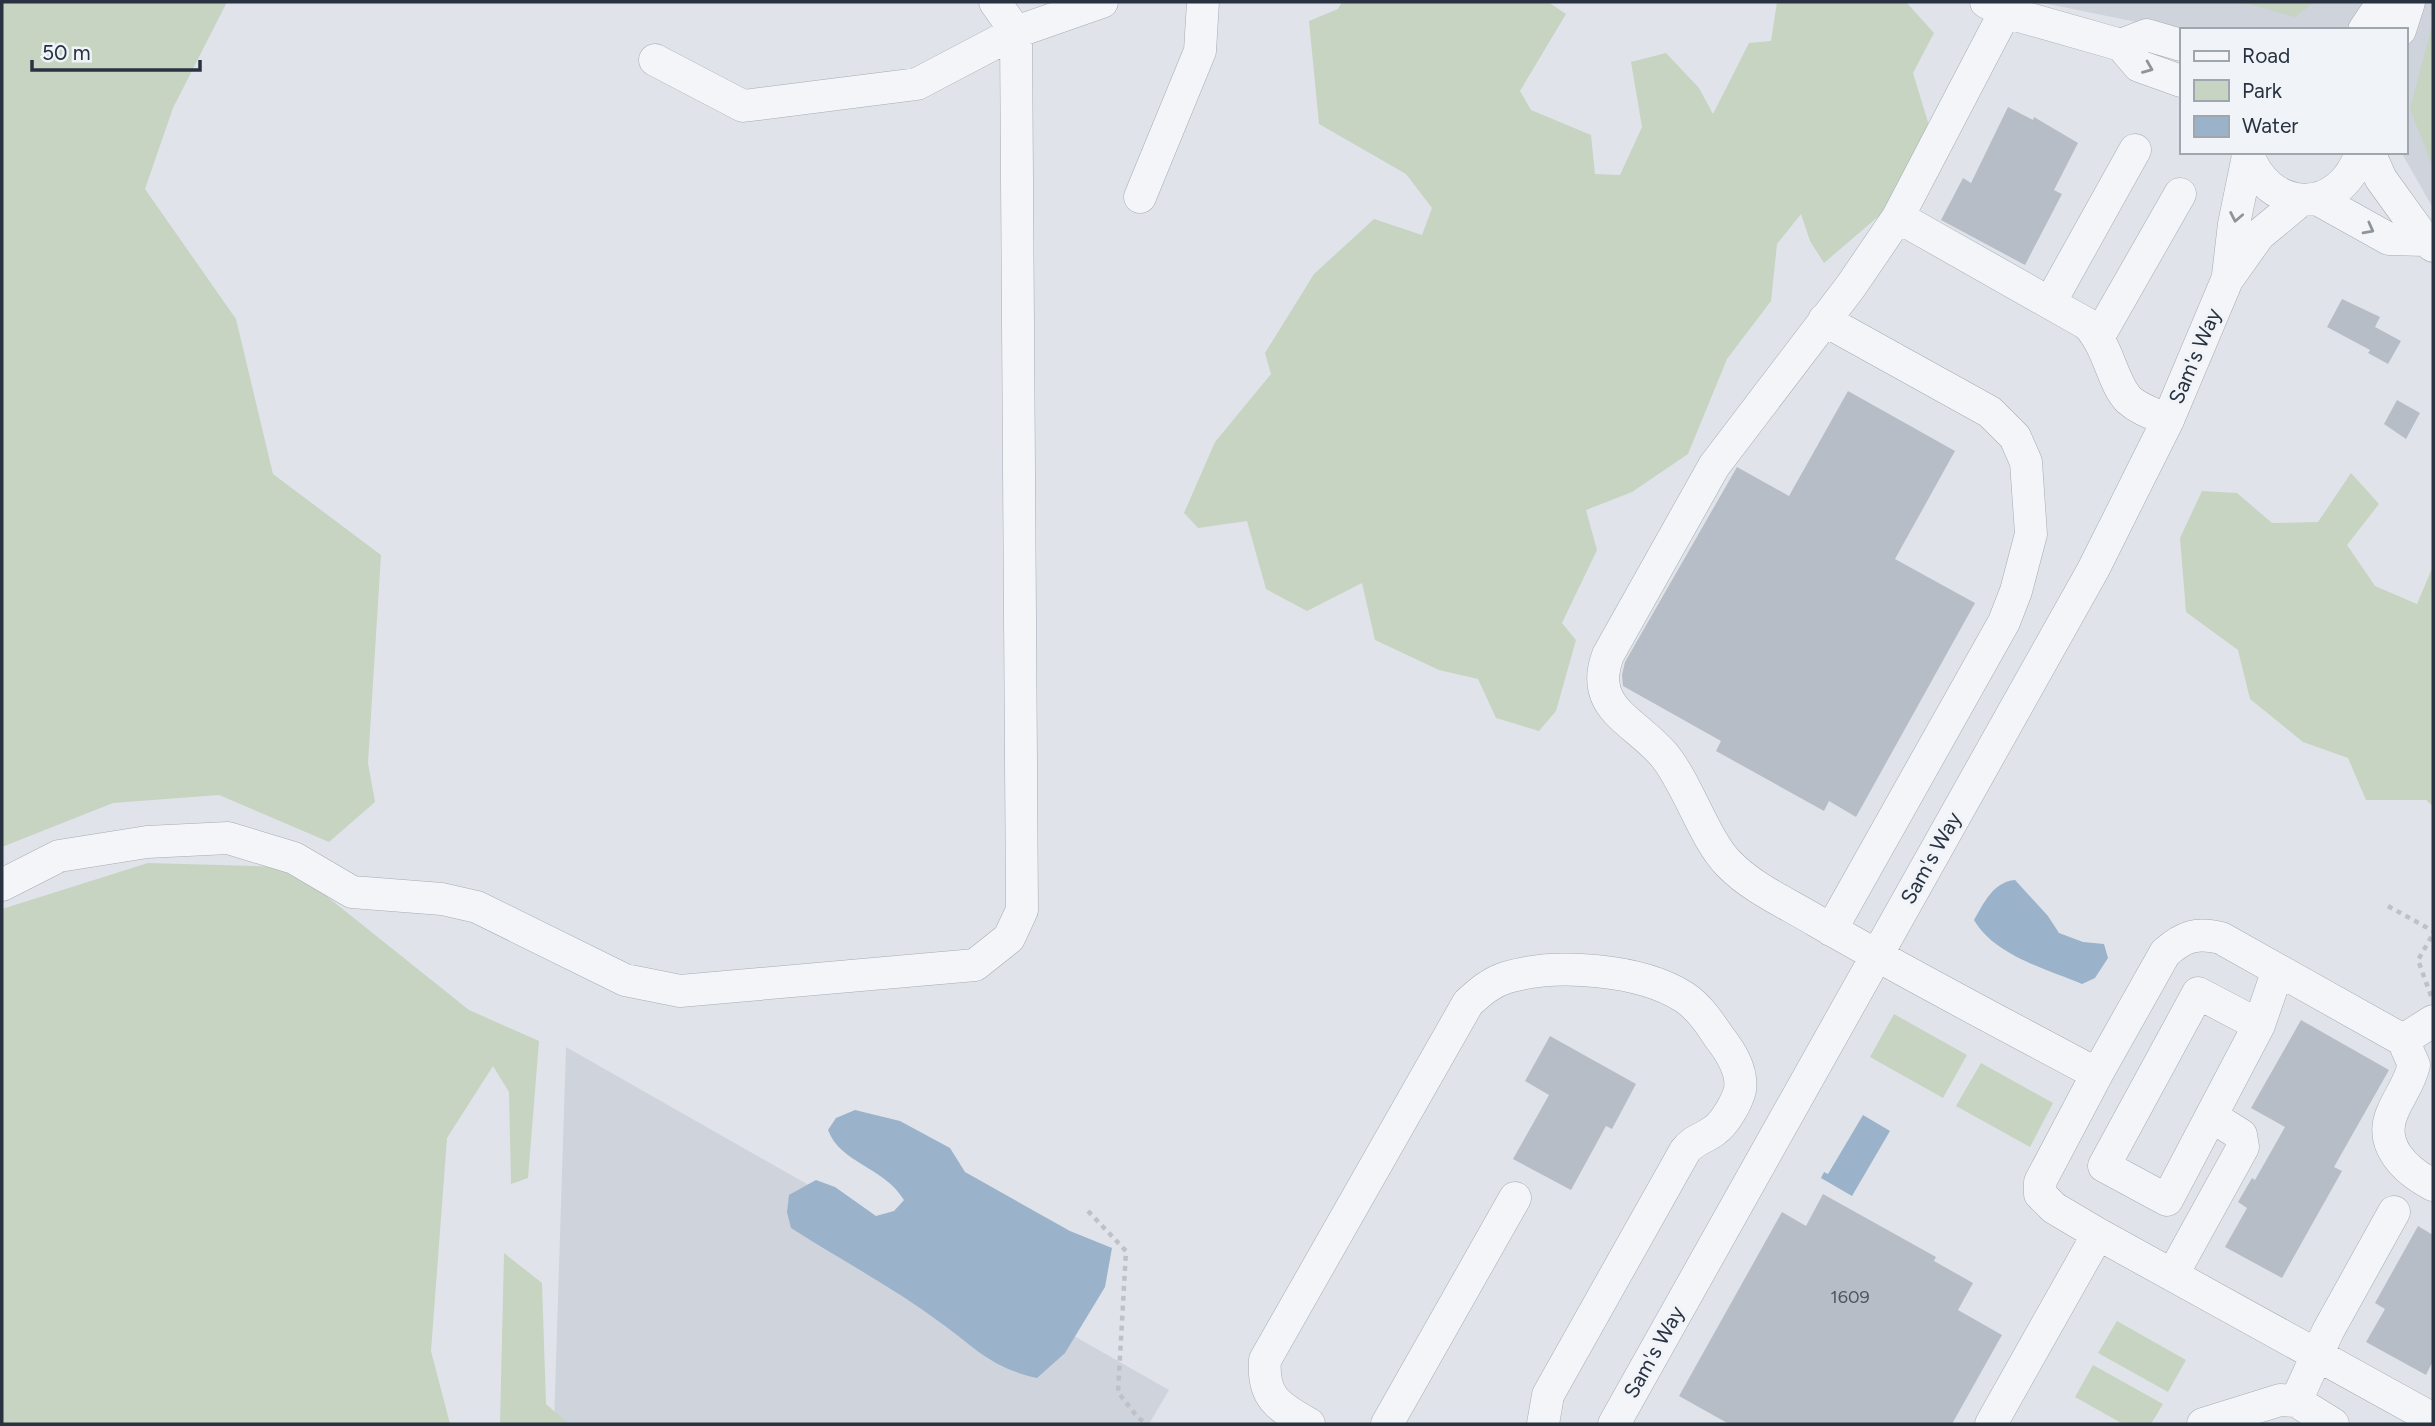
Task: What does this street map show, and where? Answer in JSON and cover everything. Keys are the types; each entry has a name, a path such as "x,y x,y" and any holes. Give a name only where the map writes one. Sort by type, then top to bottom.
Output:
{"street":[{"path":"2,886 59,856 148,842 228,838 294,859 352,892 442,899 477,907 625,980 680,991 975,965 1009,938 1022,910 1016,32 995,2"},
{"path":"655,60 743,106 917,84 1016,32 1102,2"},
{"path":"1140,197 1200,51 1203,2"},
{"path":"2365,28 2383,2"},
{"path":"2401,28 2409,2"},
{"path":"2097,1074 1832,930 1747,879 1727,863 1667,760 1648,737 1610,705 1603,690 1601,674 1608,654 1714,466 1898,216 1995,7 2121,45 2139,66 2180,81"},
{"path":"2121,45 2147,35 2180,45"},
{"path":"2051,301 2135,150"},
{"path":"2248,154 2266,182 2389,239 2429,243"},
{"name":"Sam's Way","path":"2227,280 2234,224 2248,154"},
{"name":"Sam's Way","path":"1614,1424 2093,570 2168,420 2227,280 2259,235 2309,200 2339,188 2355,170 2360,154"},
{"path":"2370,154 2381,179 2429,243"},
{"path":"2099,336 2180,194"},
{"path":"1898,216 2051,301 2087,324 2099,336 2125,394 2140,407 2168,420"},
{"path":"1824,320 1990,412 2007,425 2020,444 2026,462 2031,534 2016,591 2004,622 1832,930"},
{"path":"2433,1185 2402,1164 2392,1148 2388,1130 2391,1114 2414,1065 2403,1040 2221,938 2201,933 2181,939 2165,953 2040,1182 2039,1194 2054,1208 2098,1234 2433,1419"},
{"path":"1309,1424 1281,1408 1270,1395 1264,1377 1265,1360 1468,1003 1485,987 1508,977 1604,970 1664,987 1684,998 1704,1015 1732,1054 1740,1078 1740,1092 1722,1124 1714,1132 1692,1141 1685,1151 1548,1395 1543,1424"},
{"path":"2167,1200 2259,1025 2278,970"},
{"path":"2203,1221 2104,1166 2198,993 2259,1025"},
{"path":"2403,1040 2433,1021"},
{"path":"2173,1274 2243,1147 2241,1135 2211,1116"},
{"path":"1387,1424 1514,1198"},
{"path":"2296,1401 2328,1331 2393,1212"},
{"path":"1991,1424 2098,1234"},
{"path":"2203,1424 2280,1400 2296,1401 2333,1424"}],"path":[{"path":"2388,906 2433,933 2418,960 2433,1003"},
{"path":"1088,1211 1126,1251 1118,1392 1138,1418 1148,1424"}],"shaded area":[{"path":"2038,2 2433,2 2433,208 2402,154 2407,154 2407,28 2180,28 2180,31"},
{"path":"566,1047 1169,1390 1149,1424 554,1424"}],"green space":[{"path":"2,2 227,2 173,108 145,189 236,319 273,474 381,555 368,763 375,802 329,842 219,795 113,803 2,847"},
{"path":"1342,2 1548,2 1566,14 1520,91 1531,110 1591,135 1595,174 1620,175 1642,127 1631,62 1666,53 1699,88 1713,114 1749,43 1771,41 1777,2 1906,2 1934,33 1913,73 1931,132 1880,215 1824,263 1810,241 1801,214 1777,244 1771,301 1727,359 1688,454 1632,492 1586,510 1597,550 1562,623 1576,640 1556,711 1539,731 1496,718 1478,679 1439,670 1375,640 1362,583 1307,611 1266,589 1247,521 1198,528 1184,513 1215,442 1271,374 1265,353 1314,274 1374,219 1422,235 1432,208 1406,174 1319,124 1309,21 1338,9"},
{"path":"2242,2 2314,2 2295,17"},
{"path":"2433,22 2433,167 2410,109"},
{"path":"2351,473 2379,504 2347,545 2375,586 2417,604 2433,566 2433,806 2426,800 2366,800 2348,758 2303,742 2250,699 2238,650 2186,612 2180,538 2202,491 2237,493 2272,523 2318,522"},
{"path":"148,863 290,867 469,1010 539,1041 528,1178 511,1184 509,1092 493,1066 447,1138 431,1351 450,1424 2,1424 2,909"},
{"path":"1894,1014 1967,1055 1943,1098 1870,1057"},
{"path":"1981,1063 2053,1103 2030,1147 1956,1106"},
{"path":"504,1253 542,1283 546,1404 569,1424 500,1424"},
{"path":"2117,1321 2186,1360 2168,1392 2098,1353"},
{"path":"2093,1365 2163,1404 2151,1424 2123,1424 2075,1397"}],"water":[{"path":"2015,880 2048,916 2059,933 2083,942 2104,944 2108,958 2095,978 2082,984 2037,966 2007,952 1983,932 1974,920 1990,894 2001,885"},
{"path":"855,1110 900,1121 950,1148 965,1172 1070,1231 1112,1248 1105,1287 1065,1353 1037,1378 995,1363 905,1298 791,1228 787,1212 789,1195 816,1180 835,1187 876,1216 894,1211 904,1200 885,1180 842,1150 828,1130 836,1118"},
{"path":"1863,1115 1890,1131 1852,1196 1821,1178 1824,1172 1828,1174"}],"building":[{"path":"2008,107 2033,120 2034,117 2078,143 2054,190 2062,194 2025,265 1941,220 1963,178 1971,183"},
{"path":"2342,299 2380,317 2375,327 2401,341 2388,364 2368,353 2370,350 2327,327"},
{"path":"1848,391 1955,451 1895,559 1975,603 1856,817 1829,801 1824,811 1716,751 1721,741 1623,686 1622,675 1625,662 1737,467 1789,496"},
{"path":"2397,400 2420,413 2406,439 2384,424"},
{"path":"2301,1020 2389,1070 2334,1167 2342,1171 2282,1278 2225,1247 2247,1208 2238,1202 2252,1178 2255,1180 2285,1127 2251,1108"},
{"path":"1550,1036 1636,1084 1612,1129 1606,1126 1571,1190 1513,1159 1549,1095 1525,1081"},
{"path":"1823,1194 1936,1257 1934,1261 1973,1283 1958,1310 2002,1335 1952,1424 1729,1424 1679,1396 1782,1212 1806,1226"},
{"path":"2418,1226 2433,1235 2433,1361 2426,1375 2366,1342 2385,1309 2375,1303"}]}
